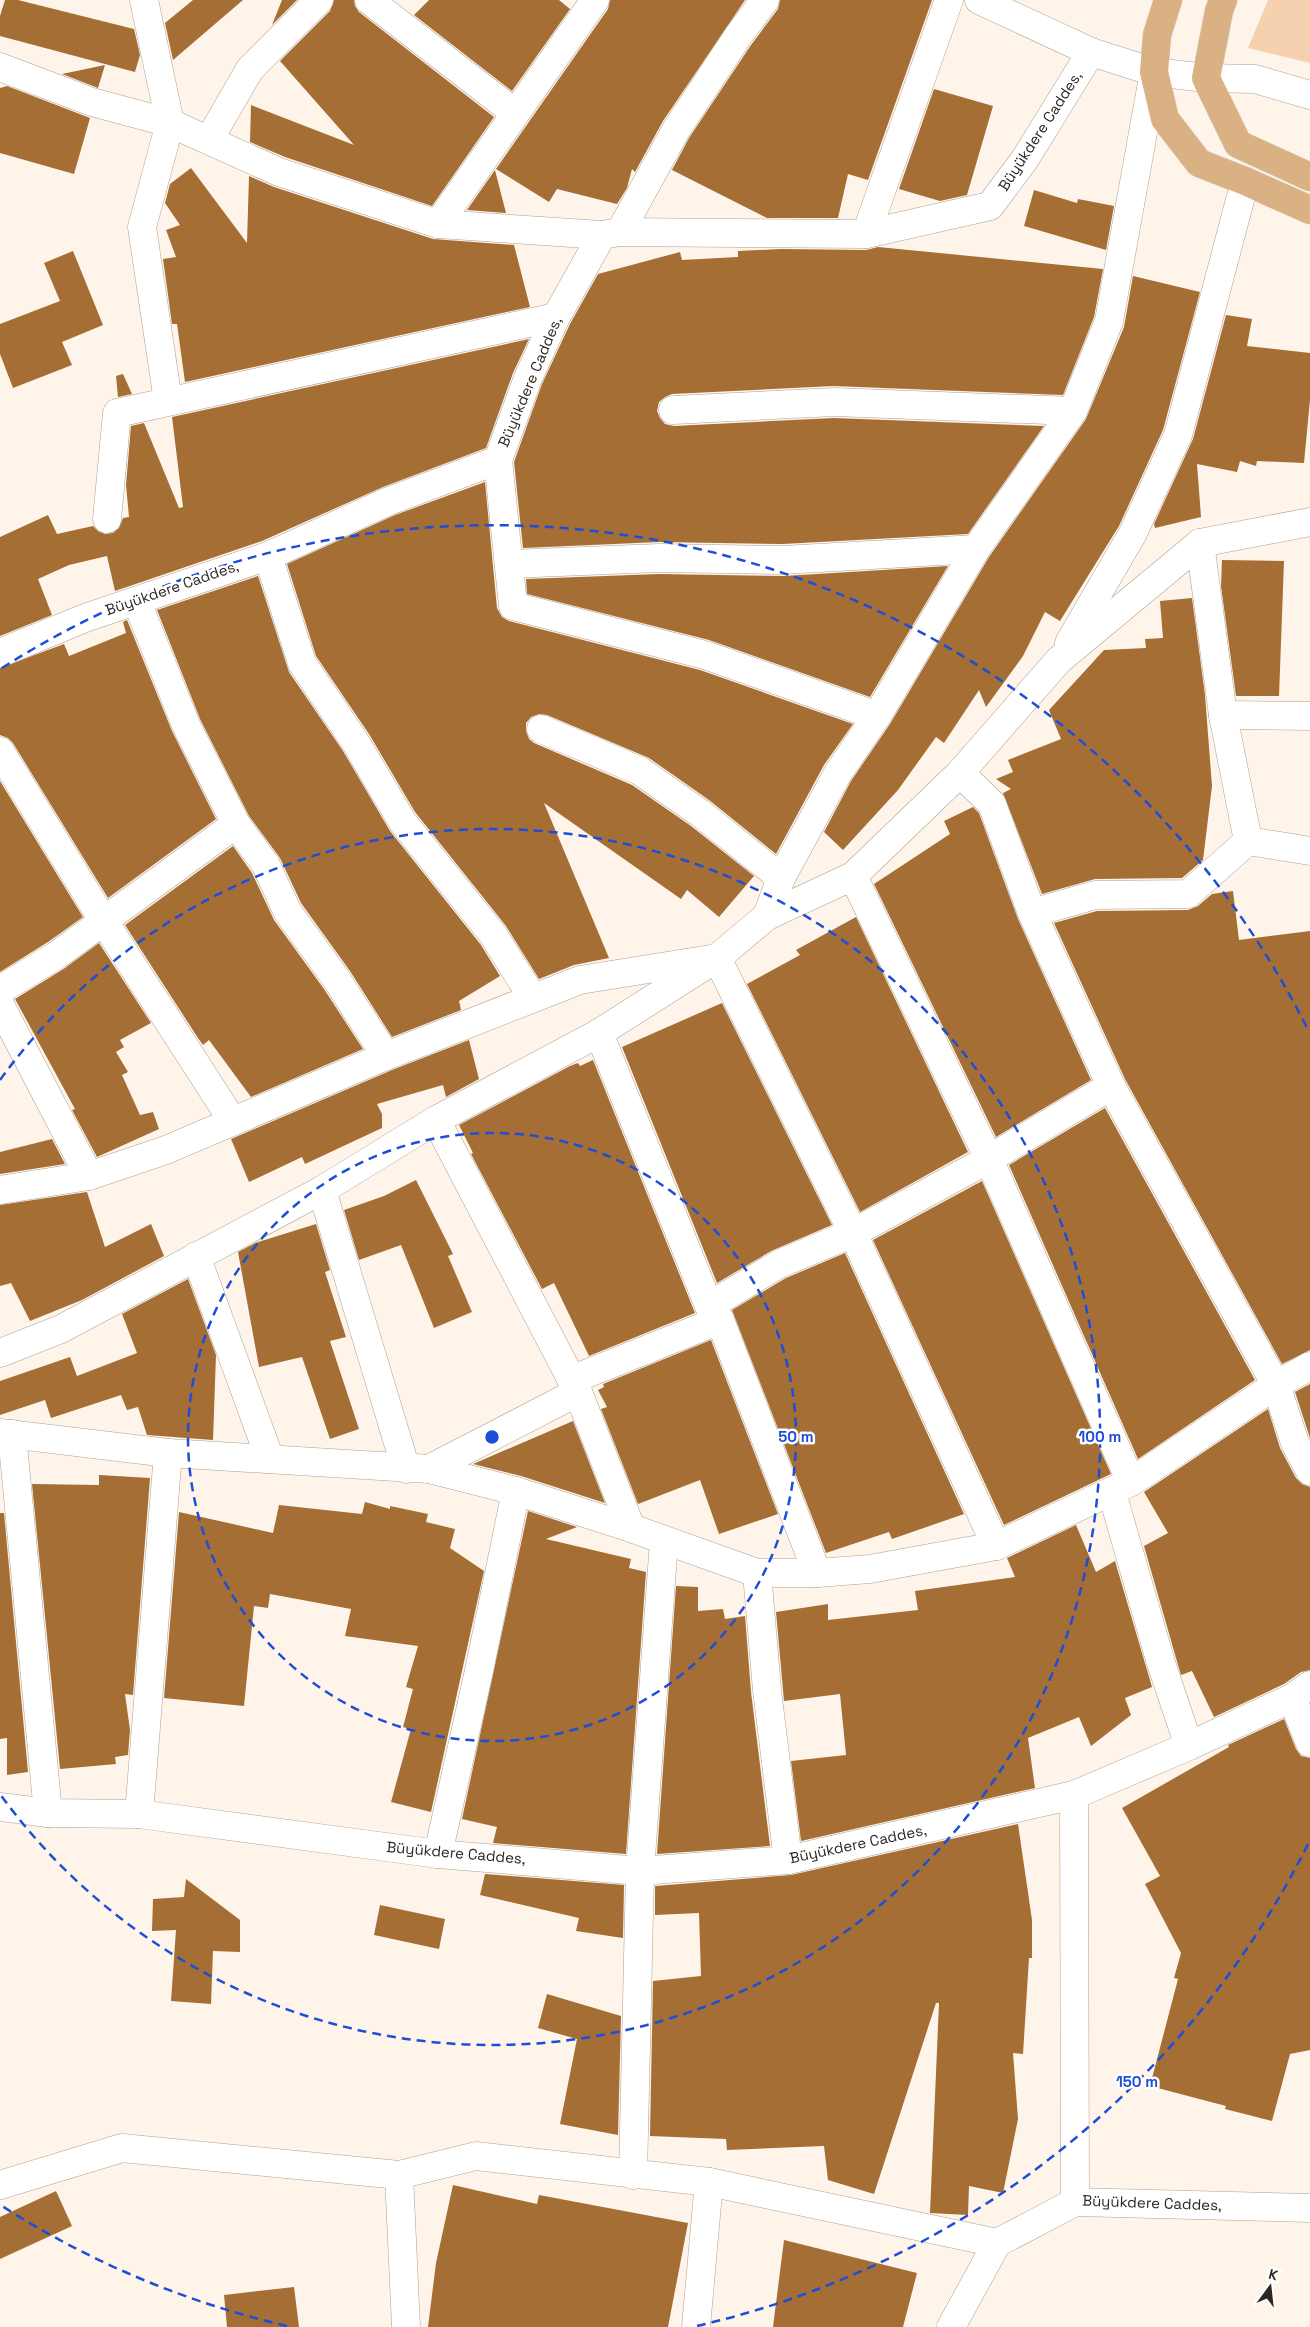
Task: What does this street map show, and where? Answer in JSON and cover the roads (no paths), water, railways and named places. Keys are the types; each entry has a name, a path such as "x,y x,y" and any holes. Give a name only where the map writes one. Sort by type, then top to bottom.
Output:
{"main road":[{"path":"1168,0 1157,36 1154,72 1165,119 1199,162 1310,210"},
{"path":"1222,0 1206,78 1238,144 1310,177"}],"street":[{"path":"144,0 170,123 142,227 168,401"},
{"path":"209,140 250,69 319,0"},
{"path":"369,0 515,113"},
{"path":"438,224 595,0"},
{"path":"0,66 92,102 170,123 278,172 438,224 611,234 676,130 738,36 765,0"},
{"path":"866,234 949,0"},
{"path":"979,0 1091,52 1154,72 1206,78 1254,79 1310,95"},
{"name":"Büyükdere Caddes,","path":"0,653 85,618 268,556 389,501 498,460 528,378 556,317 611,234 866,234 990,206 1025,158 1091,52"},
{"path":"768,916 781,878 838,773 877,716 976,549 1073,411 1109,321 1154,72"},
{"path":"1059,660 1133,533 1178,435 1245,181"},
{"path":"107,519 117,412 556,317"},
{"path":"673,410 834,402 1073,411"},
{"path":"498,460 513,606 706,655 877,716"},
{"path":"0,1353 61,1330 322,1190 436,1120 599,1033 717,958 768,916 853,876 960,773 1059,660 1200,543 1310,522"},
{"path":"1200,543 1223,715 1248,841"},
{"path":"509,564 659,558 783,560 976,549"},
{"path":"268,556 302,663 356,743 402,822 494,936 532,997"},
{"path":"136,602 186,725 236,824 266,865 287,911 337,980 386,1056"},
{"path":"1223,715 1310,716"},
{"path":"541,729 640,771 700,813 781,878"},
{"path":"0,752 103,920 232,1120"},
{"path":"960,773 992,804 1032,913 1110,1086 1276,1385 1294,1443 1310,1470"},
{"path":"0,990 57,955 236,824"},
{"path":"1248,841 1310,851"},
{"path":"1032,913 1095,895 1188,894 1248,841"},
{"path":"853,876 989,1159 1121,1487 1161,1663 1189,1746"},
{"path":"0,1190 89,1176 166,1150 232,1120 386,1056 532,997 580,980 717,958"},
{"path":"717,958 853,1233 996,1546"},
{"path":"0,1005 89,1176"},
{"path":"599,1033 715,1313 817,1573"},
{"path":"417,1469 715,1313 779,1264 853,1233 989,1159 1110,1086"},
{"path":"436,1120 575,1386 631,1528"},
{"path":"322,1190 417,1469"},
{"path":"196,1256 270,1459"},
{"path":"48,1813 6,1434 168,1453 417,1469 516,1491 631,1528 757,1572 817,1573 870,1569 996,1546 1121,1487 1276,1385 1310,1366"},
{"path":"139,1814 168,1453"},
{"path":"438,1854 479,1671 516,1491"},
{"path":"633,2175 640,1871 664,1541"},
{"path":"757,1572 767,1690 788,1860"},
{"path":"1074,1795 1189,1746 1301,1691 1310,1742"},
{"name":"Büyükdere Caddes,","path":"0,1807 48,1813 139,1814 438,1854 640,1871 788,1860 1074,1795 1076,2202 1310,2208"},
{"path":"0,2185 122,2148 399,2175 476,2156 709,2182 997,2243"},
{"path":"399,2175 406,2327"},
{"path":"696,2327 709,2182"},
{"path":"951,2327 997,2243 1076,2202"}]}
